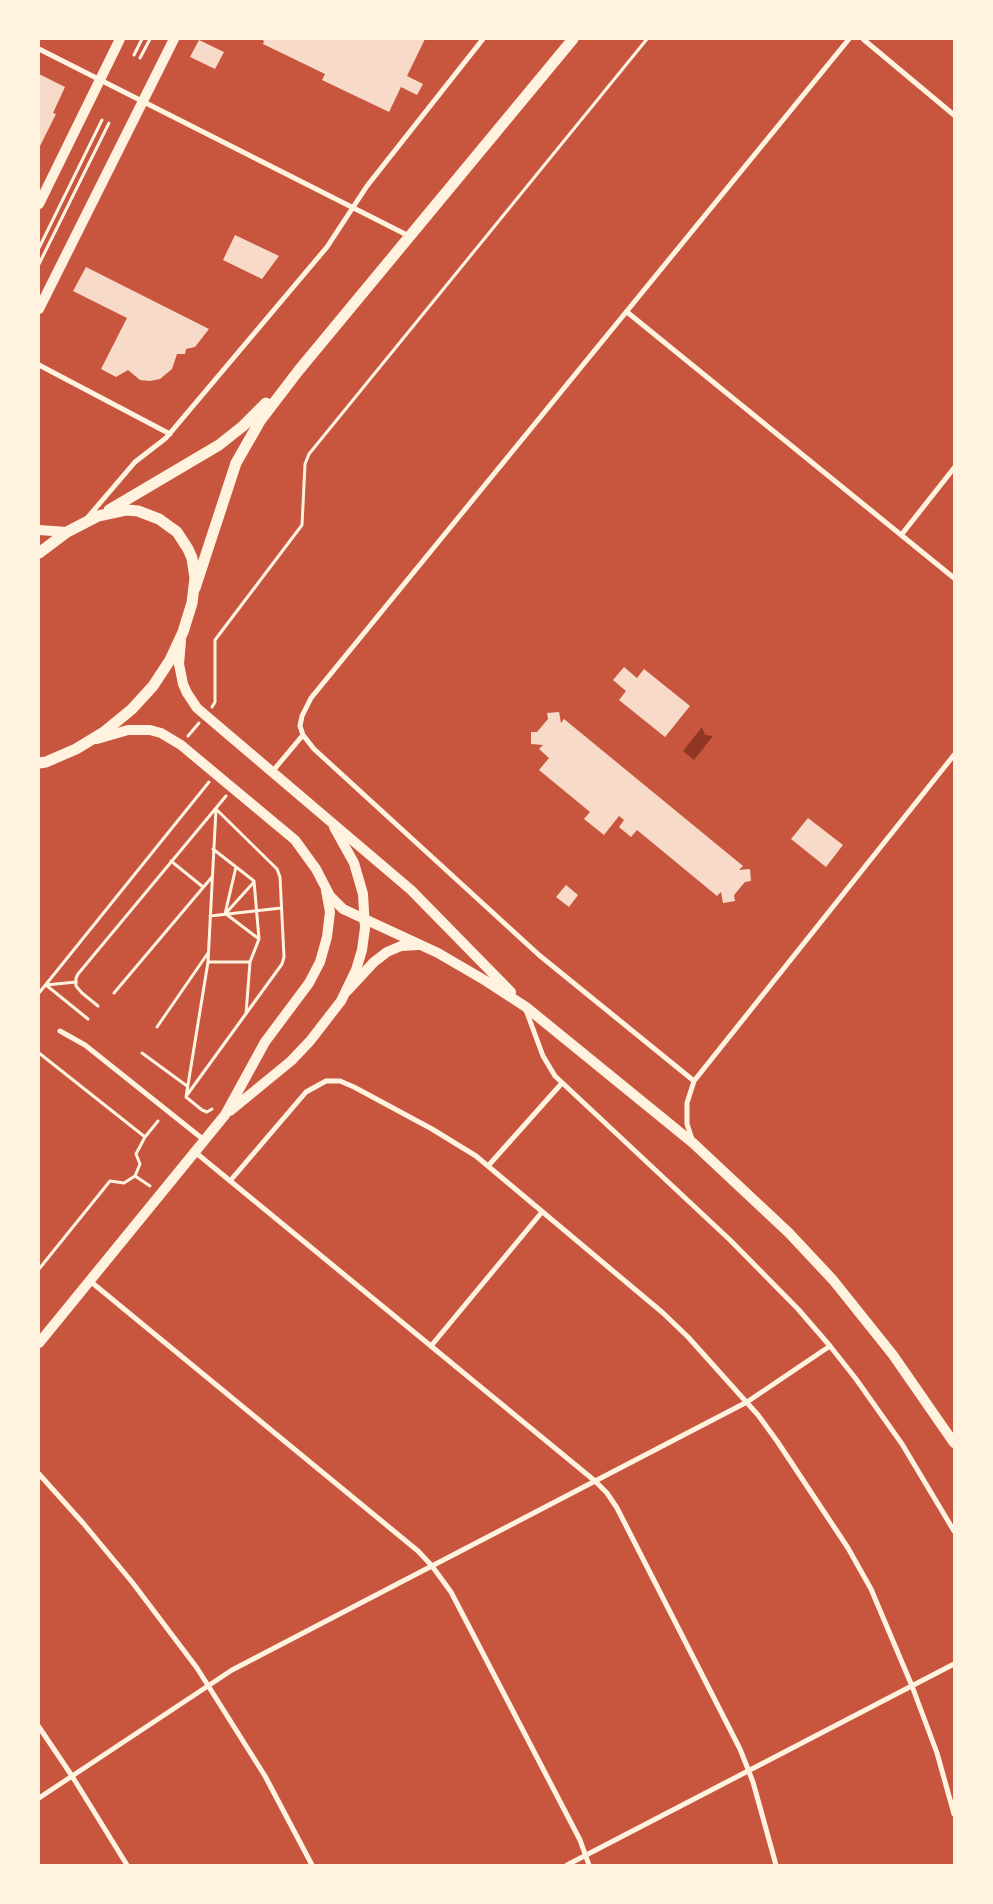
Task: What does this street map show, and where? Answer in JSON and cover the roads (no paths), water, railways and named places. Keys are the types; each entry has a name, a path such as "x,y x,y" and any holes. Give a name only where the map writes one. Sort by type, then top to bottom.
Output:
{"highway":[{"path":"41,764 89,742 118,721 144,697 162,674 183,632 195,588 236,463 251,434 299,370 573,39"},
{"path":"39,553 68,532 219,445 243,426 299,370"},
{"path":"98,516 126,510 138,511 160,519 169,525 177,532 188,549 194,568 195,588"}],"main road":[{"path":"39,204 120,39"},
{"path":"39,309 174,39"},
{"path":"39,530 68,532"},
{"path":"183,632 179,664 183,684 191,701 210,720 411,890 526,1008"},
{"path":"89,742 128,730 156,732 171,738 295,840 316,869 325,888 342,909 424,946 471,971 526,1008 693,1144 789,1233 833,1280 893,1354 954,1443"},
{"path":"323,814 339,833 354,863 363,894 365,921 360,960 347,991"},
{"path":"39,1343 225,1115 261,1049 309,984 320,962 330,924 325,888"},
{"path":"225,1115 301,1051 328,1020 347,991 374,962 387,952 409,945 424,946"}],"street":[{"path":"82,524 135,462 170,434 327,247 374,176 483,39"},
{"path":"694,1081 539,954 314,749 303,735 300,726 302,716 311,698 849,39"},
{"path":"863,39 954,115"},
{"path":"39,49 409,236"},
{"path":"627,312 954,578"},
{"path":"39,365 170,434"},
{"path":"902,534 954,468"},
{"path":"272,772 303,735"},
{"path":"693,1144 687,1124 687,1103 694,1081 954,756"},
{"path":"526,1008 548,1067 562,1083 730,1240 798,1309 830,1346 902,1444 954,1531"},
{"path":"60,1031 85,1046 205,1140"},
{"path":"230,1181 300,1098 312,1087 333,1080 348,1083 461,1146 488,1166 676,1325 747,1402 773,1434 848,1548 871,1589 912,1686 937,1753 954,1814"},
{"path":"488,1166 562,1083"},
{"path":"195,1152 595,1481 607,1493 617,1508 740,1749 749,1771 776,1865"},
{"path":"430,1346 542,1212"},
{"path":"90,1281 418,1551 432,1566 451,1592 580,1840 589,1865"},
{"path":"39,1798 208,1684 244,1663 747,1402 830,1346"},
{"path":"39,1474 83,1522 178,1641 208,1684 265,1776 312,1865"},
{"path":"567,1865 954,1664"},
{"path":"39,1727 127,1865"}]}
